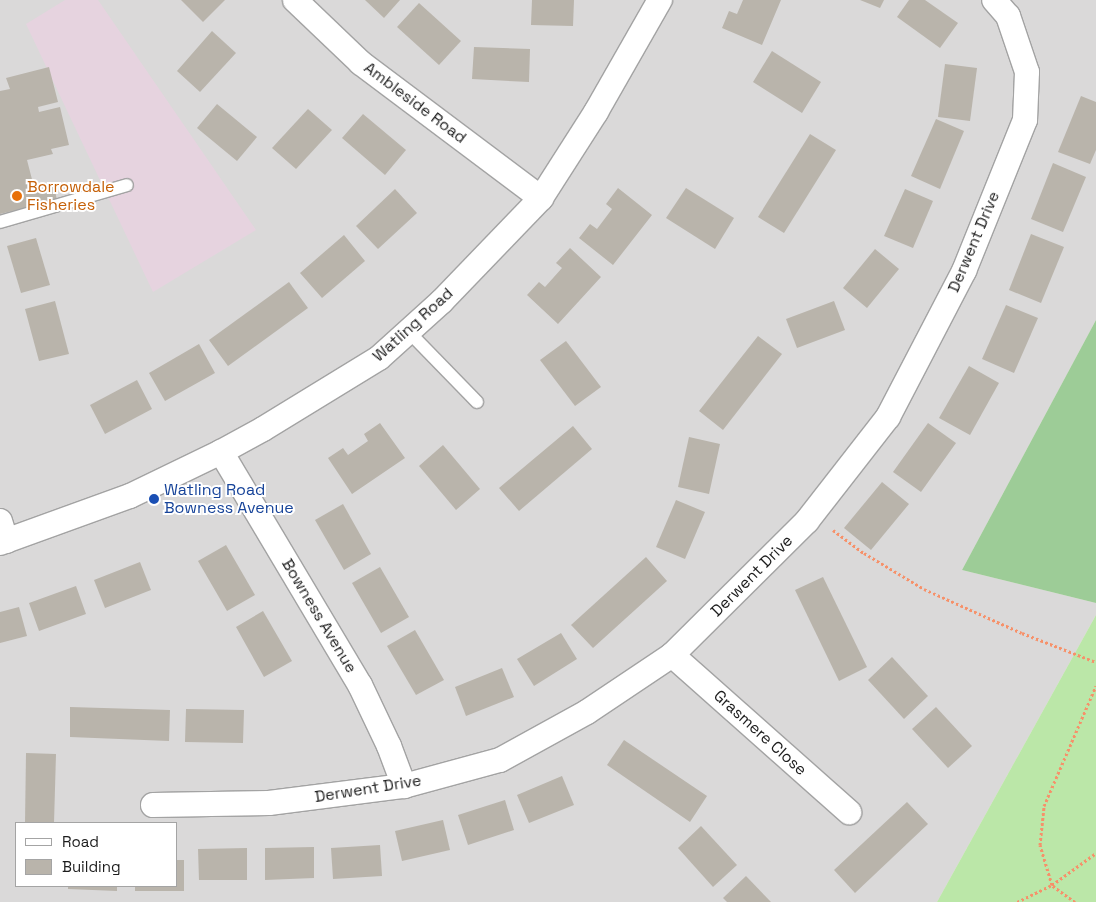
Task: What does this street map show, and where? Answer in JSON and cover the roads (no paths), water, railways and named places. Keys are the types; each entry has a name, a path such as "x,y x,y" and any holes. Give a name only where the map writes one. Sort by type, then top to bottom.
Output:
{"street":[{"name":"Ambleside Road","path":"296,0 361,63 541,198"},
{"name":"Watling Road","path":"2,535 130,496 221,452 263,429 379,358 442,301 541,198 596,112 660,0"},
{"name":"Derwent Drive","path":"153,805 268,803 404,786 500,760 587,712 672,655 812,514 888,417 964,271 1025,120 1027,72 1008,16 994,0"},
{"name":"Bowness Avenue","path":"221,452 360,685 389,746 404,786"},
{"name":"Grasmere Close","path":"672,655 849,812"}],"lane":[{"path":"0,222 127,185"},
{"path":"408,331 477,402"}],"place":[{"name":"Borrowdale Fisheries","path":"17,196"},
{"name":"Watling Road Bowness Avenue","path":"154,499"}]}
